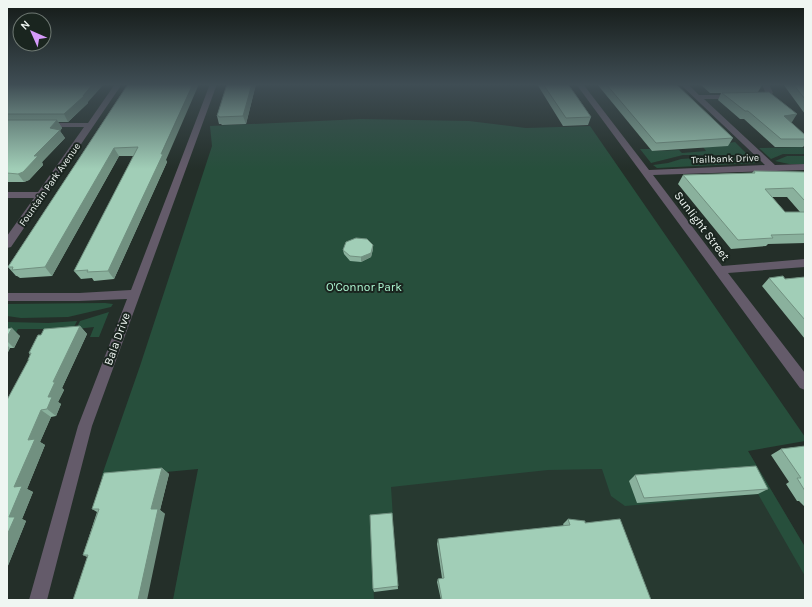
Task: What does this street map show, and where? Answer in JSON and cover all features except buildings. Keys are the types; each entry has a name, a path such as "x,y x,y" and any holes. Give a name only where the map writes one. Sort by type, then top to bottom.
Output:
{"street":[{"name":"Fountain Park Avenue","path":"7,244 99,112"},
{"name":"Bala Drive","path":"38,600 83,432 203,112"},
{"name":"Sunlight Street","path":"600,112 805,384"},
{"path":"713,112 772,167"},
{"path":"37,125 90,125"},
{"name":"Trailbank Drive","path":"646,173 772,167 805,167"},
{"path":"7,195 42,194"},
{"path":"719,270 805,263"},
{"path":"7,297 79,298 134,294"}],"shaded area":[{"path":"748,451 805,547 805,600 173,600 199,469"}],"green space":[{"name":"O'Connor Park","path":"361,119 469,121 526,128 590,126 805,437 805,441 748,451 805,547 805,576 758,494 625,506 611,496 602,469 548,470 391,487 393,518 371,520 374,600 173,600 198,469 101,478 140,366 212,146 210,126"},
{"path":"735,142 748,155 683,155 651,163 640,149 650,149 652,151 679,150 682,153 706,151 703,147"},
{"path":"802,147 805,149 805,154 783,154 771,159 759,148"},
{"path":"787,156 805,156 805,164 789,164 775,161"},
{"path":"748,157 757,163 657,168 653,165 681,159"},
{"path":"7,304 113,304 111,307 68,317 21,318 7,316"},
{"path":"109,312 99,337 90,337 94,327 76,329 80,321"},
{"path":"77,321 73,329 18,329 14,336 7,336 7,322 48,323"}]}
